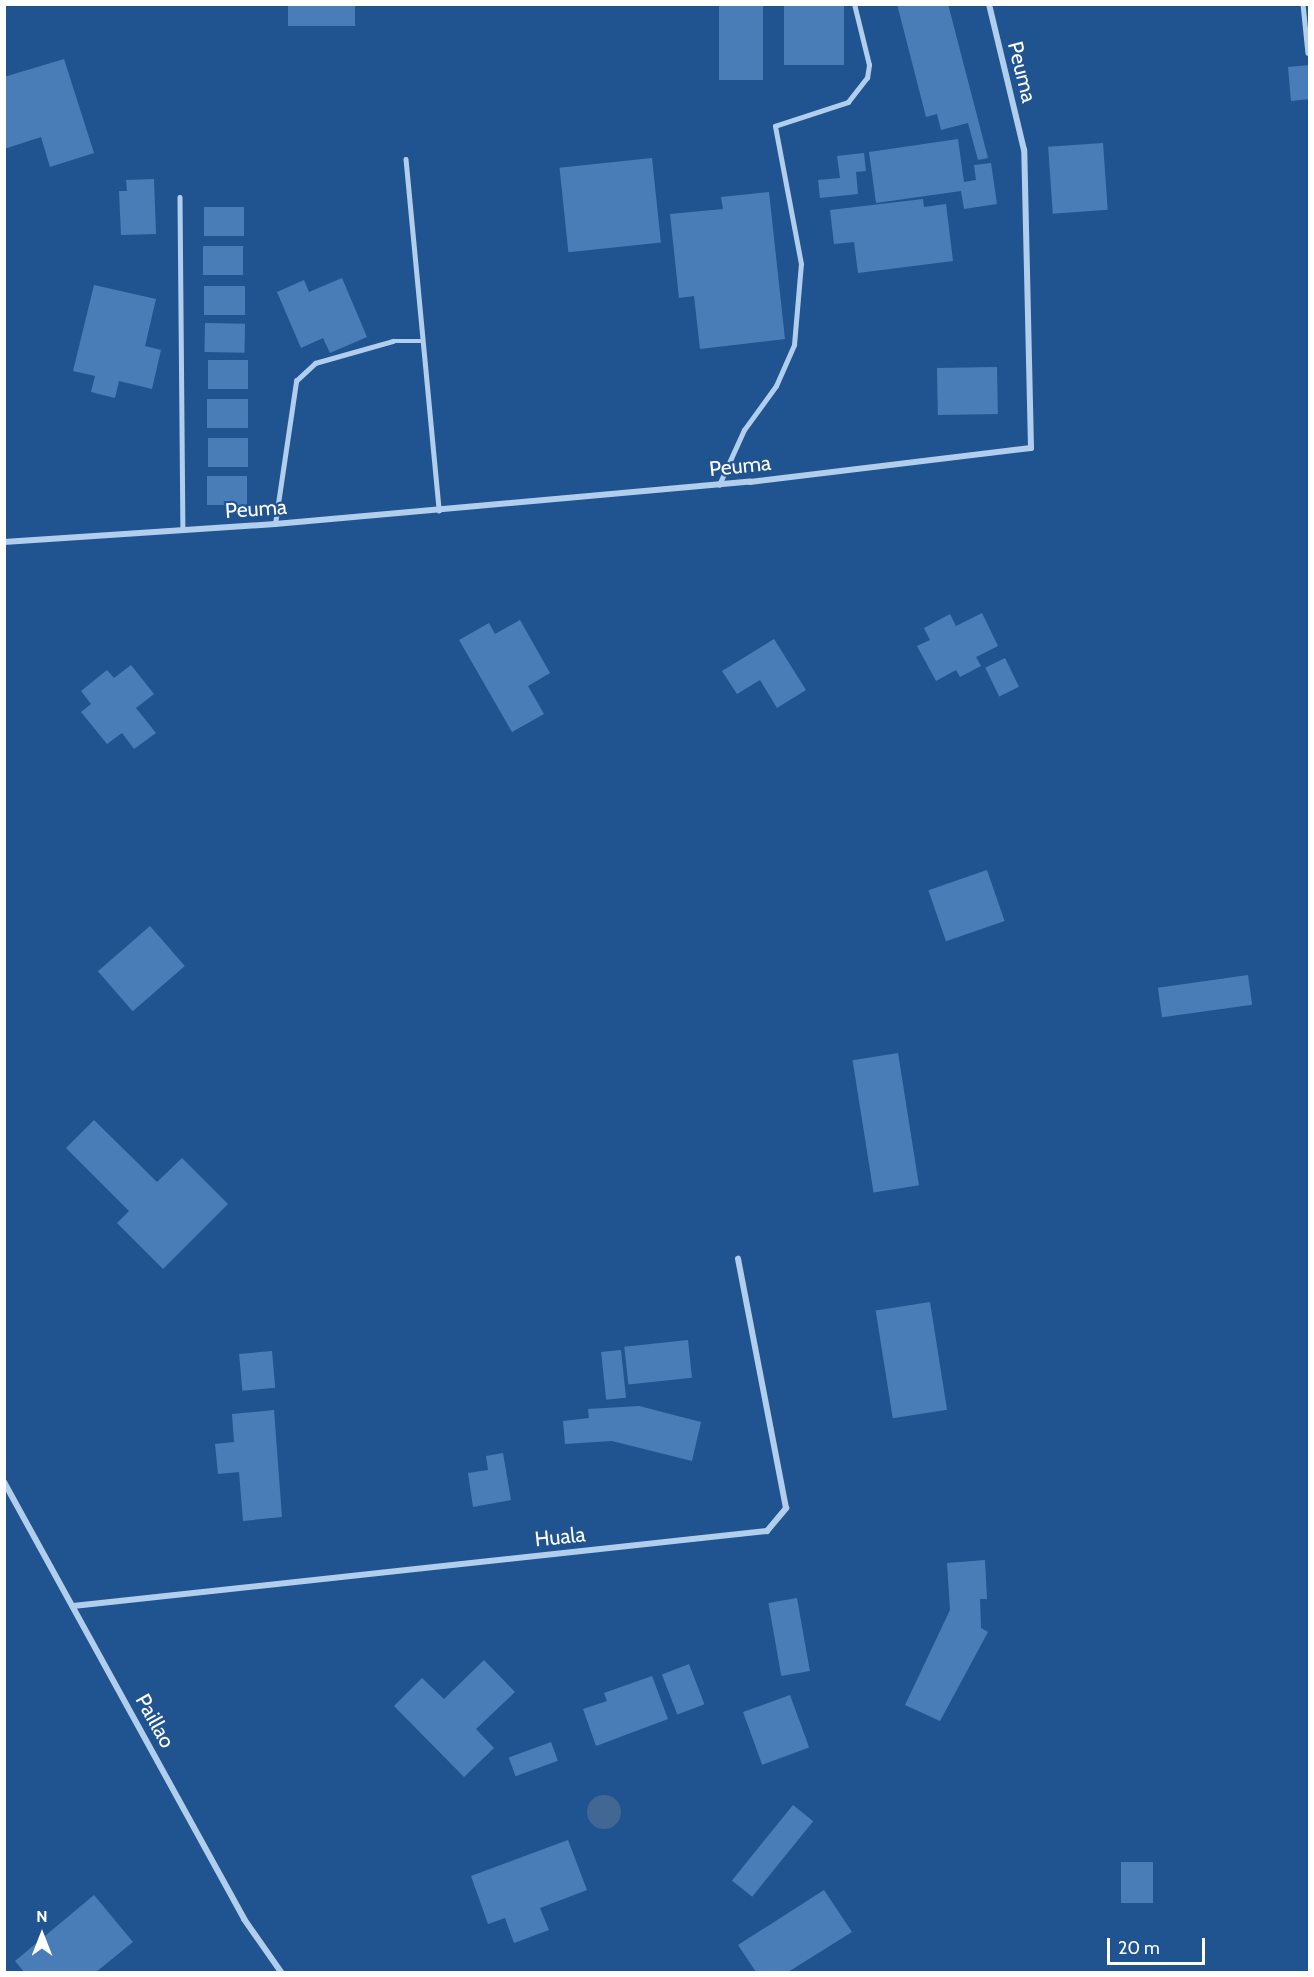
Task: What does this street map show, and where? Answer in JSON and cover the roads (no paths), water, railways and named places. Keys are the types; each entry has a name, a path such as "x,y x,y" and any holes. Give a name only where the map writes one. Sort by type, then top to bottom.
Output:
{"street":[{"name":"Peuma","path":"4,542 275,525 719,485 1031,448 1024,150 989,4"},
{"name":"Huala","path":"73,1606 767,1532 786,1508 738,1259"},
{"name":"Paillao","path":"4,1482 244,1919 281,1972"}],"lane":[{"path":"719,485 744,430 776,386 795,335 801,264 775,126 848,102 867,78 869,65 854,4"},
{"path":"1303,4 1308,53"},
{"path":"406,159 439,510"},
{"path":"180,197 183,530"},
{"path":"275,525 297,381 315,363 393,341 423,341"}],"water":[{"path":"604,1795 616,1800 621,1812 616,1824 604,1829 592,1824 587,1812 592,1800"}]}
